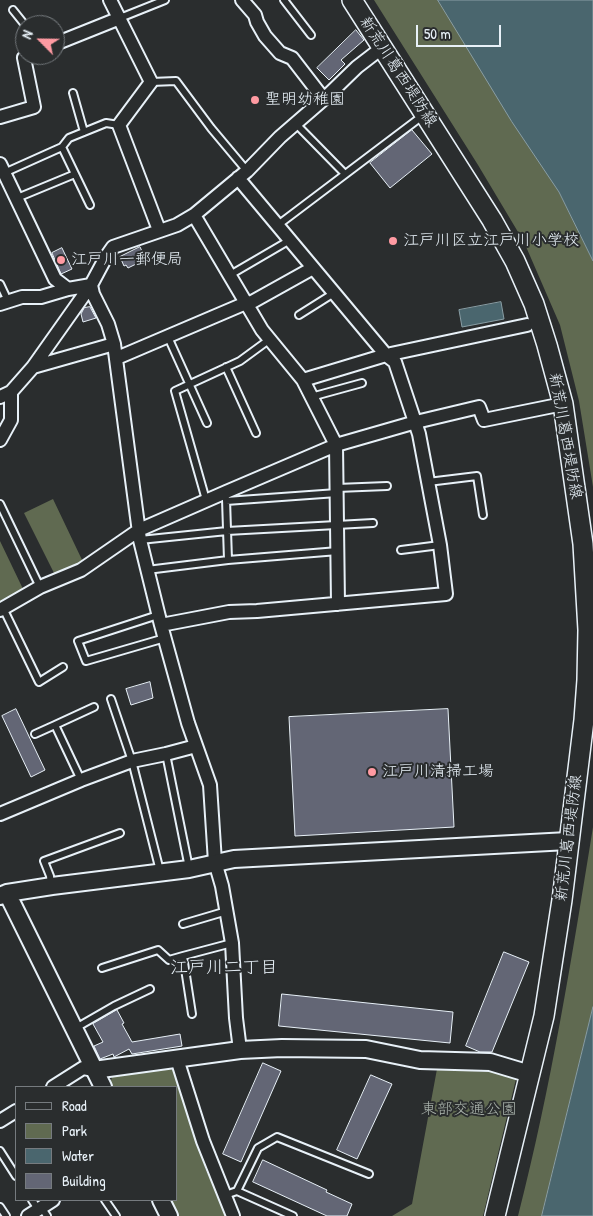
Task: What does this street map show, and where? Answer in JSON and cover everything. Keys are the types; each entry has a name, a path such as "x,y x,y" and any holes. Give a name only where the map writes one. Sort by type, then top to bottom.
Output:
{"main road":[{"name":"新荒川葛西堤防線","path":"352,0 492,220 515,261 541,324 563,404 583,544 588,630 584,720 552,968 544,1016 495,1216"}],"street":[{"path":"110,0 151,82 120,125 159,230"},
{"path":"245,1 255,15 265,36 280,53 292,58 326,98"},
{"path":"65,40 120,18"},
{"path":"0,440 11,420 6,394 33,367 91,285 113,247 177,225 194,216 243,175 357,67 383,47"},
{"path":"0,117 34,107 25,65"},
{"path":"1,170 55,279 68,289"},
{"path":"160,620 229,612 446,594 440,544 416,422 395,362 386,355 290,240 243,175"},
{"path":"194,216 262,330 303,380 336,445 338,604"},
{"path":"117,358 252,302 313,268"},
{"path":"4,302 22,297 41,297 91,285"},
{"path":"91,285 92,294 108,324 117,358 140,535 147,570 196,746 210,785 215,862 222,886 232,943 240,1050"},
{"path":"303,380 386,355 527,325"},
{"path":"33,367 114,344"},
{"path":"2,609 40,587 81,570 140,535 206,500 226,496 336,445 416,422 479,407 484,420 563,404"},
{"path":"0,814 132,761 196,746"},
{"path":"102,1086 4,894 189,869 234,859 568,841"},
{"path":"56,1086 84,1068 94,1070 240,1050 268,1048 366,1049 420,1060 490,1062 530,1074"},
{"path":"177,1059 203,1141 231,1193 233,1216"},
{"path":"0,1121 15,1115"},
{"path":"37,1210 51,1201"},
{"path":"162,1201 170,1216"}],"lane":[{"path":"120,18 165,0"},
{"path":"284,0 311,35"},
{"path":"13,10 17,15"},
{"path":"151,82 176,80 243,175"},
{"path":"73,93 84,132"},
{"path":"278,225 417,120"},
{"path":"1,170 62,147 69,138 106,122 120,125"},
{"path":"296,124 345,174"},
{"path":"62,147 90,206"},
{"path":"16,198 75,174"},
{"path":"230,275 290,240"},
{"path":"0,284 4,302"},
{"path":"299,315 334,293"},
{"path":"168,337 207,424"},
{"path":"206,500 175,391 240,360 270,339"},
{"path":"226,367 256,434"},
{"path":"312,397 362,383"},
{"path":"428,482 477,476 483,515"},
{"path":"228,560 226,496 387,486"},
{"path":"0,504 40,587"},
{"path":"140,535 372,523"},
{"path":"401,550 440,544"},
{"path":"147,570 228,560 338,551"},
{"path":"2,609 39,682 63,667"},
{"path":"160,620 78,641 86,661 165,638"},
{"path":"111,699 132,761 160,873"},
{"path":"35,734 94,707"},
{"path":"55,725 81,780"},
{"path":"166,754 189,869"},
{"path":"52,886 44,861 120,833"},
{"path":"183,924 227,911"},
{"path":"102,968 158,950 169,960 232,943"},
{"path":"183,956 192,1014"},
{"path":"74,1029 114,1006 150,989"},
{"path":"293,1216 231,1193 258,1148 277,1137 368,1174"},
{"path":"0,1151 15,1174"},
{"path":"106,1201 116,1216"},
{"path":"0,1207 6,1216"}],"green space":[{"path":"374,0 438,0 559,192 593,261 593,487 579,401 560,325 524,242"},
{"path":"53,499 84,564 56,577 24,513"},
{"path":"0,541 23,589 0,604"},
{"path":"593,827 593,1007 542,1216 518,1216 551,1071"},
{"path":"173,1067 206,1170 228,1216 177,1216 169,1201 178,1201 178,1086 109,1086 113,1074"},
{"name":"東部交通公園","path":"437,1069 492,1072 516,1079 483,1216 392,1216 412,1204"}],"water":[{"path":"438,0 593,0 593,261 559,192 512,122"},
{"path":"501,302 504,319 462,327 459,310"},
{"path":"593,1007 593,1216 542,1216"}],"building":[{"path":"356,30 364,40 341,60 345,64 329,80 317,68"},
{"path":"412,130 432,154 390,188 370,163"},
{"path":"140,247 146,259 128,268 126,265 124,266 120,257"},
{"path":"62,248 72,269 61,274 52,253"},
{"path":"90,307 96,318 83,322 81,314 84,308"},
{"path":"150,682 153,698 131,705 126,689"},
{"path":"16,709 45,770 31,777 2,716"},
{"name":"江戸川清掃工場","path":"448,709 454,827 295,836 289,717"},
{"path":"504,952 529,962 492,1052 480,1052 466,1046"},
{"path":"282,994 453,1012 450,1043 279,1026"},
{"path":"117,1010 132,1042 180,1034 182,1046 132,1054 129,1049 114,1057 113,1054 100,1059 94,1046 103,1042 93,1024"},
{"path":"263,1063 281,1071 241,1162 223,1154"},
{"path":"371,1075 392,1084 357,1159 337,1150"},
{"path":"263,1160 352,1204 347,1216 327,1216 253,1182"}],"place":[{"name":"聖明幼稚園","path":"255,100"},
{"name":"江戸川区立江戸川小学校","path":"393,241"},
{"name":"江戸川一郵便局","path":"61,260"},
{"name":"江戸川清掃工場","path":"372,772"}],"district":[{"name":"江戸川二丁目","path":"224,968"}]}
